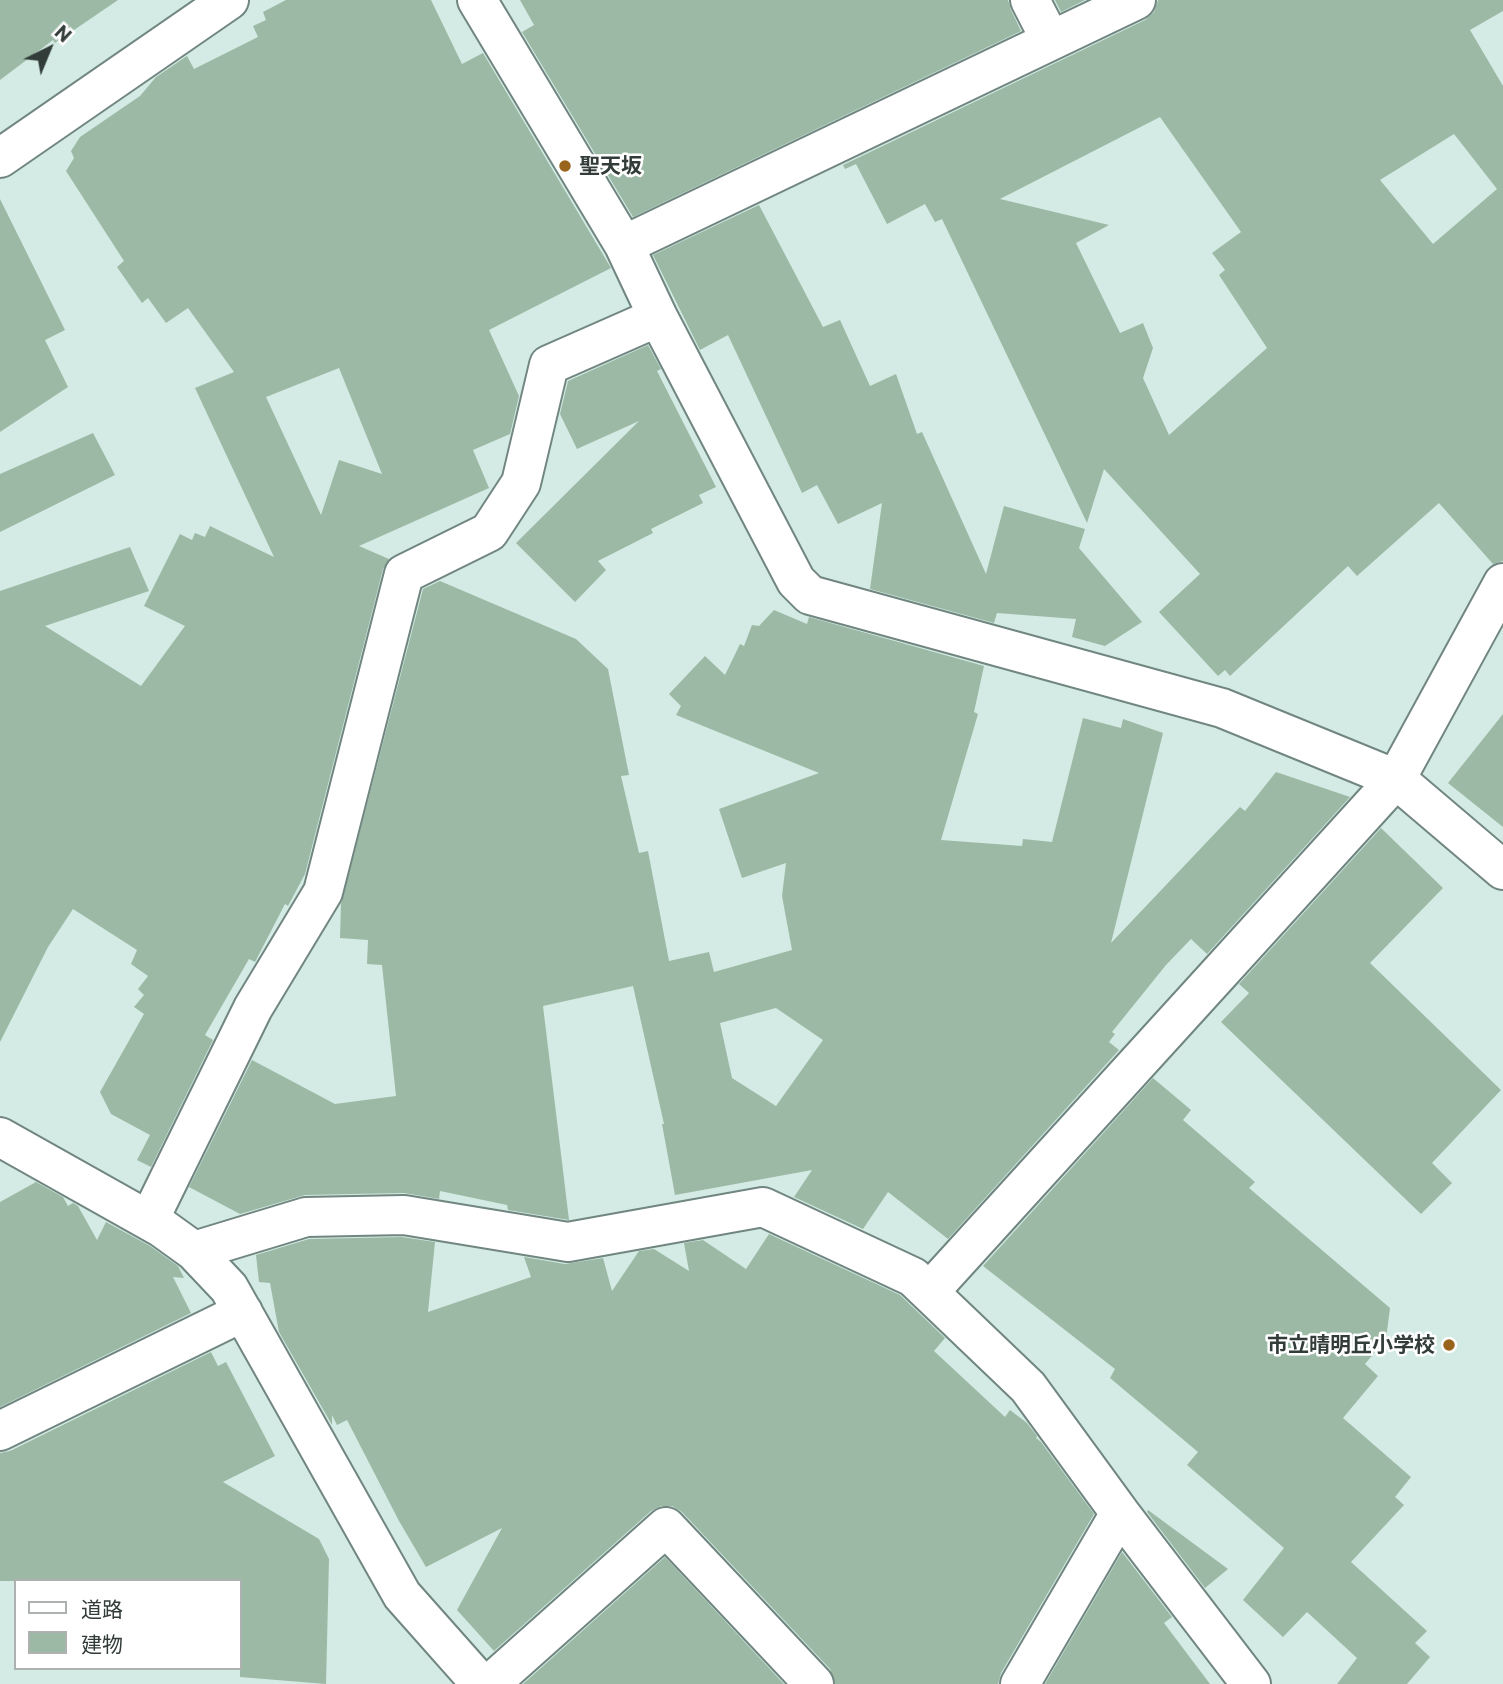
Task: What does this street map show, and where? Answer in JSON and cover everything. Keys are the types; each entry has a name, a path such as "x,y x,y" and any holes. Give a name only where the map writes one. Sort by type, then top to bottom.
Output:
{"street":[{"path":"1030,0 1050,39"},
{"path":"624,245 1136,0"},
{"path":"6,142 214,4"},
{"path":"481,8 624,245 658,317 796,581 810,595 1223,708 1396,779 1503,870"},
{"path":"149,1220 253,1008 323,892 404,574 489,532 521,483 549,365 658,317"},
{"path":"929,1292 1396,779 1503,583"},
{"path":"0,1137 149,1220 194,1251 229,1288 402,1595 481,1684"},
{"path":"194,1251 306,1217 404,1215 568,1242 763,1207 913,1277 1028,1387 1251,1684"},
{"path":"0,1431 243,1312"},
{"path":"1020,1684 1120,1513"},
{"path":"490,1684 666,1527 814,1684"}],"building":[{"path":"0,0 118,0 55,43 53,40 0,80"},
{"path":"286,0 431,0 462,64 483,53 611,268 489,330 519,396 510,434 473,450 489,488 359,546 389,559 383,569 305,874 288,906 285,904 255,962 249,959 205,1035 213,1040 151,1167 137,1160 150,1135 111,1114 100,1092 144,1014 134,1007 144,995 138,989 148,976 131,964 137,950 73,909 48,947 0,1042 0,591 130,547 149,591 45,626 141,686 185,626 144,606 180,534 192,540 195,533 205,537 210,526 274,557 195,388 234,372 188,308 166,323 148,298 142,303 117,267 124,261 66,171 74,158 71,151 80,137 140,96 156,77 187,56 194,69 258,37 253,26 266,20 263,12","holes":["339,368 382,474 339,460 321,515 266,397"]},
{"path":"520,0 1008,0 1021,31 633,217 522,32 534,25"},
{"path":"1055,0 1085,0 1061,12"},
{"path":"1158,0 1503,0 1503,11 1470,30 1503,86 1503,561 1493,564 1439,503 1357,576 1348,566 1230,676 1225,670 1218,676 1159,612 1200,574 1104,469 1087,523 942,219 935,222 925,204 887,224 856,164 845,169 843,165 1145,20 1154,12","holes":["1160,117 1241,232 1212,253 1225,270 1219,275 1267,348 1169,435 1143,378 1153,348 1143,323 1120,333 1076,243 1109,225 1000,199","1454,134 1497,189 1433,244 1380,180"]},
{"path":"0,199 65,330 45,340 68,387 0,432"},
{"path":"759,205 823,327 840,320 870,386 896,374 917,434 922,432 986,574 1004,506 1085,529 1079,548 1142,622 1105,646 1072,637 1076,619 997,613 994,623 870,589 882,503 838,524 817,485 802,493 728,335 700,350 653,255"},
{"path":"648,345 661,369 657,371 716,487 699,495 703,503 651,529 653,533 598,561 606,570 575,602 516,543 639,421 577,449 560,414 568,381"},
{"path":"93,433 115,475 0,532 0,474"},
{"path":"440,581 576,639 608,669 629,775 621,776 639,853 648,851 669,961 709,952 714,972 792,950 782,896 786,863 742,878 719,809 819,773 676,715 681,706 669,694 705,656 725,675 740,644 744,646 752,625 759,626 774,610 807,624 809,617 984,666 974,712 978,714 941,840 1022,846 1023,839 1052,842 1083,718 1121,728 1123,719 1163,733 1111,943 1240,807 1245,811 1276,772 1350,797 1207,954 1191,939 1166,965 1112,1032 1115,1034 1109,1042 1119,1050 948,1239 888,1192 863,1229 794,1197 812,1170 675,1195 664,1124 633,986 543,1006 569,1220 508,1210 507,1205 440,1191 439,1199 404,1193 305,1195 240,1214 189,1187 252,1060 335,1104 396,1096 382,965 367,964 368,940 340,938 341,904 423,589","holes":["776,1008 823,1040 776,1106 732,1078 720,1023"]},
{"path":"1503,714 1503,827 1448,783"},
{"path":"1381,828 1443,888 1370,963 1501,1090 1432,1163 1452,1183 1421,1214 1221,1022 1249,993 1239,984"},
{"path":"1153,1078 1191,1110 1183,1120 1255,1182 1249,1188 1390,1308 1386,1339 1365,1364 1378,1376 1343,1418 1411,1477 1395,1497 1404,1505 1351,1562 1427,1631 1415,1643 1430,1657 1407,1684 1337,1684 1357,1658 1307,1612 1283,1637 1243,1600 1284,1548 1187,1465 1198,1452 1110,1378 1115,1369 983,1266"},
{"path":"36,1182 63,1197 68,1206 73,1203 78,1206 97,1240 106,1222 150,1246 178,1266 184,1278 173,1277 191,1313 0,1407 0,1202"},
{"path":"769,1234 900,1295 945,1338 934,1351 1005,1417 1010,1410 1027,1423 1094,1514 1001,1673 998,1684 835,1684 830,1669 682,1512 672,1506 661,1506 651,1511 494,1651 457,1610 502,1528 426,1567 347,1420 337,1425 332,1415 332,1425 279,1332 270,1283 259,1282 256,1255 309,1239 402,1237 435,1242 428,1312 531,1277 524,1257 565,1264 603,1258 612,1291 639,1251 654,1249 689,1271 684,1243 703,1240 746,1269"},
{"path":"211,1352 218,1366 226,1362 275,1456 223,1482 319,1539 329,1559 326,1684 240,1677 242,1579 0,1581 0,1453 10,1451"},
{"path":"1148,1510 1228,1569 1205,1588"},
{"path":"1122,1552 1172,1617 1164,1623 1210,1684 1045,1684"},
{"path":"665,1557 784,1684 523,1684"}],"place":[{"name":"聖天坂","path":"565,166"},
{"name":"市立晴明丘小学校","path":"1449,1345"}]}
